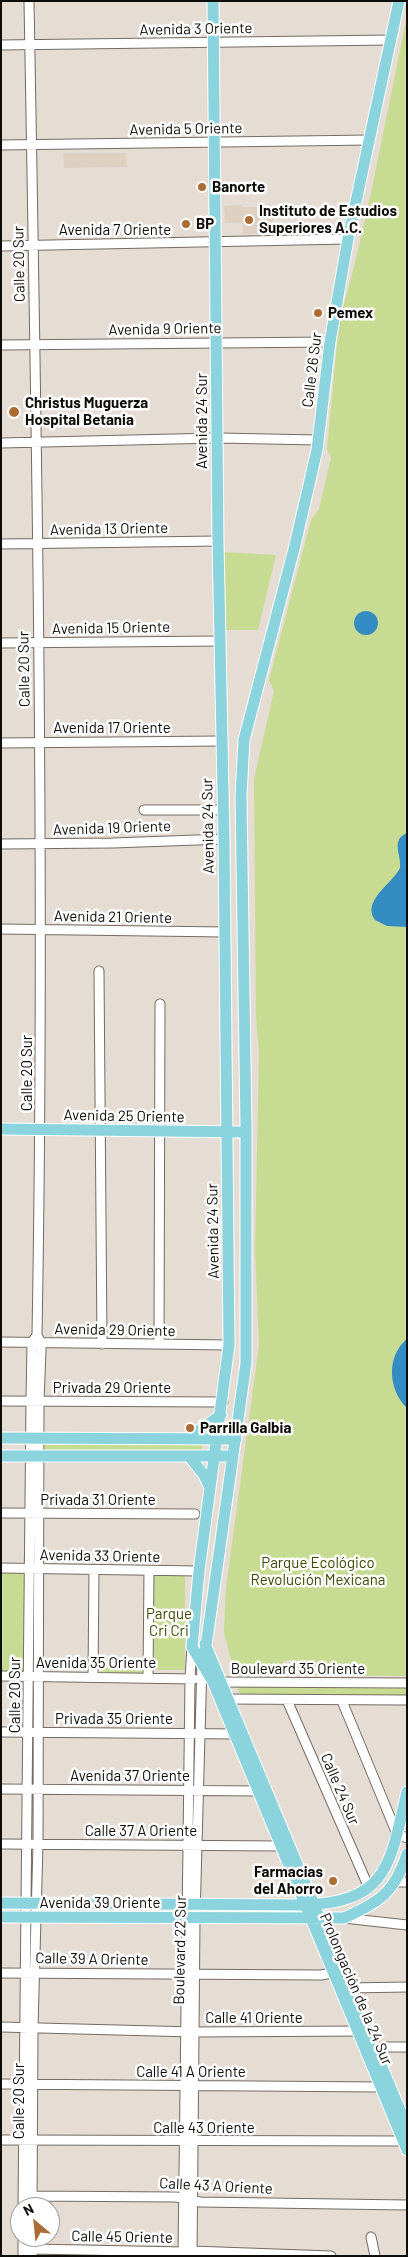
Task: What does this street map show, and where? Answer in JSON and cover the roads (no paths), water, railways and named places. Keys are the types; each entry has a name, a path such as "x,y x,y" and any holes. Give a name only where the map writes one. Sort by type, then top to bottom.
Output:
{"main road":[{"name":"Avenida 24 Sur","path":"192,1647 199,1571 223,1402 229,1345 224,839 218,541 217,243 213,142 213,1"},
{"name":"Calle 26 Sur","path":"246,1132 241,796 244,740 295,545 318,440 330,342 348,240 399,1"},
{"name":"Avenida 25 Oriente","path":"1,1129 246,1132"},
{"path":"206,1646 236,1440 247,1347 246,1132"},
{"path":"189,1438 221,1415"},
{"path":"1,1438 189,1438 236,1440"},
{"path":"1,1456 233,1456"},
{"path":"189,1456 204,1475 210,1488"},
{"name":"Prolongación de la 24 Sur","path":"194,1632 206,1646 217,1682 315,1919 333,1973 362,2031 374,2047 407,2127"},
{"name":"Boulevard 22 Sur","path":"202,1661 206,1646"},
{"name":"Prolongación de la 24 Sur","path":"192,1647 217,1682"},
{"name":"Prolongación de la 24 Sur","path":"239,1734 258,1791 280,1846 309,1904"},
{"path":"369,1888 382,1874 402,1836 407,1792"},
{"path":"344,1918 370,1906 402,1882 407,1854"},
{"name":"Avenida 39 Oriente","path":"1,1903 309,1904 345,1899 369,1888"},
{"name":"Avenida 39 Oriente","path":"1,1917 344,1918"},
{"name":"Prolongación de la 24 Sur","path":"315,1919 349,1988 380,2087 406,2144"}],"street":[{"name":"Calle 20 Sur","path":"29,1 38,844 41,930 41,1130 34,1513 38,1676 38,1844 32,1903"},
{"name":"Avenida 3 Oriente","path":"1,45 391,40"},
{"name":"Avenida 5 Oriente","path":"1,145 370,140"},
{"name":"Avenida 7 Oriente","path":"1,246 348,240"},
{"name":"Avenida 9 Oriente","path":"1,345 330,342"},
{"path":"1,443 218,438 318,440"},
{"name":"Avenida 13 Oriente","path":"1,544 218,541"},
{"name":"Avenida 15 Oriente","path":"1,643 220,641"},
{"name":"Avenida 17 Oriente","path":"1,743 222,741"},
{"path":"144,810 223,810"},
{"name":"Avenida 19 Oriente","path":"1,844 224,839"},
{"name":"Avenida 21 Oriente","path":"1,929 224,932"},
{"path":"99,971 102,1344"},
{"path":"159,1344 160,1004"},
{"name":"Avenida 29 Oriente","path":"1,1342 37,1340 102,1344 229,1345"},
{"name":"Privada 29 Oriente","path":"1,1401 223,1402"},
{"name":"Privada 31 Oriente","path":"1,1513 195,1514"},
{"name":"Avenida 33 Oriente","path":"1,1568 199,1571"},
{"name":"Calle 20 Sur","path":"28,2196 32,1903 27,1844 28,1732 34,1568"},
{"path":"93,1677 94,1570"},
{"path":"148,1677 149,1571"},
{"name":"Boulevard 22 Sur","path":"191,1904 188,1845 193,1789 194,1733 190,1678 192,1647"},
{"name":"Boulevard 22 Sur","path":"194,1733 202,1661"},
{"name":"Avenida 35 Oriente","path":"1,1676 190,1678"},
{"name":"Boulevard 35 Oriente","path":"190,1678 217,1682 407,1683"},
{"name":"Boulevard 35 Oriente","path":"224,1699 407,1700"},
{"name":"Calle 24 Sur","path":"287,1700 369,1888"},
{"path":"342,1701 402,1836"},
{"name":"Privada 35 Oriente","path":"1,1732 239,1734"},
{"name":"Avenida 37 Oriente","path":"1,1789 258,1791"},
{"name":"Boulevard 22 Sur","path":"183,2254 185,1974 198,1845 193,1789"},
{"name":"Calle 37 A Oriente","path":"1,1844 280,1846"},
{"path":"344,1918 407,1924"},
{"name":"Boulevard 22 Sur","path":"190,1919 195,1974 192,2253"},
{"name":"Calle 39 A Oriente","path":"1,1973 321,1975 333,1973"},
{"path":"349,1988 407,1987"},
{"name":"Calle 41 Oriente","path":"1,2027 184,2032 362,2031"},
{"path":"374,2047 407,2047"},
{"name":"Calle 41 A Oriente","path":"1,2084 380,2087"},
{"name":"Calle 43 Oriente","path":"1,2140 406,2144"},
{"name":"Calle 43 A Oriente","path":"28,2196 184,2199 193,2202 407,2205"},
{"path":"371,2237 375,2256"},
{"name":"Calle 45 Oriente","path":"32,2252 183,2254"},
{"name":"Calle 45 Oriente","path":"192,2253 331,2256"}],"water":[{"path":"366,611 375,614 378,623 375,632 366,635 357,632 354,623 357,614"},
{"path":"407,833 407,927 387,926 375,920 372,906 380,892 400,868 398,844 402,836"},
{"path":"407,1339 407,1408 396,1392 392,1373 395,1354"}],"place":[{"name":"Banorte","path":"202,187"},
{"name":"Instituto de Estudios Superiores A.C.","path":"249,220"},
{"name":"BP","path":"186,224"},
{"name":"Pemex","path":"318,313"},
{"name":"Christus Muguerza Hospital Betania","path":"14,412"},
{"name":"Parrilla Galbia","path":"190,1428"},
{"name":"Farmacias del Ahorro","path":"333,1881"}],"park label":[{"name":"Parque Ecológico Revolución Mexicana","path":"318,1572"},
{"name":"Parque Cri Cri","path":"169,1622"}]}
